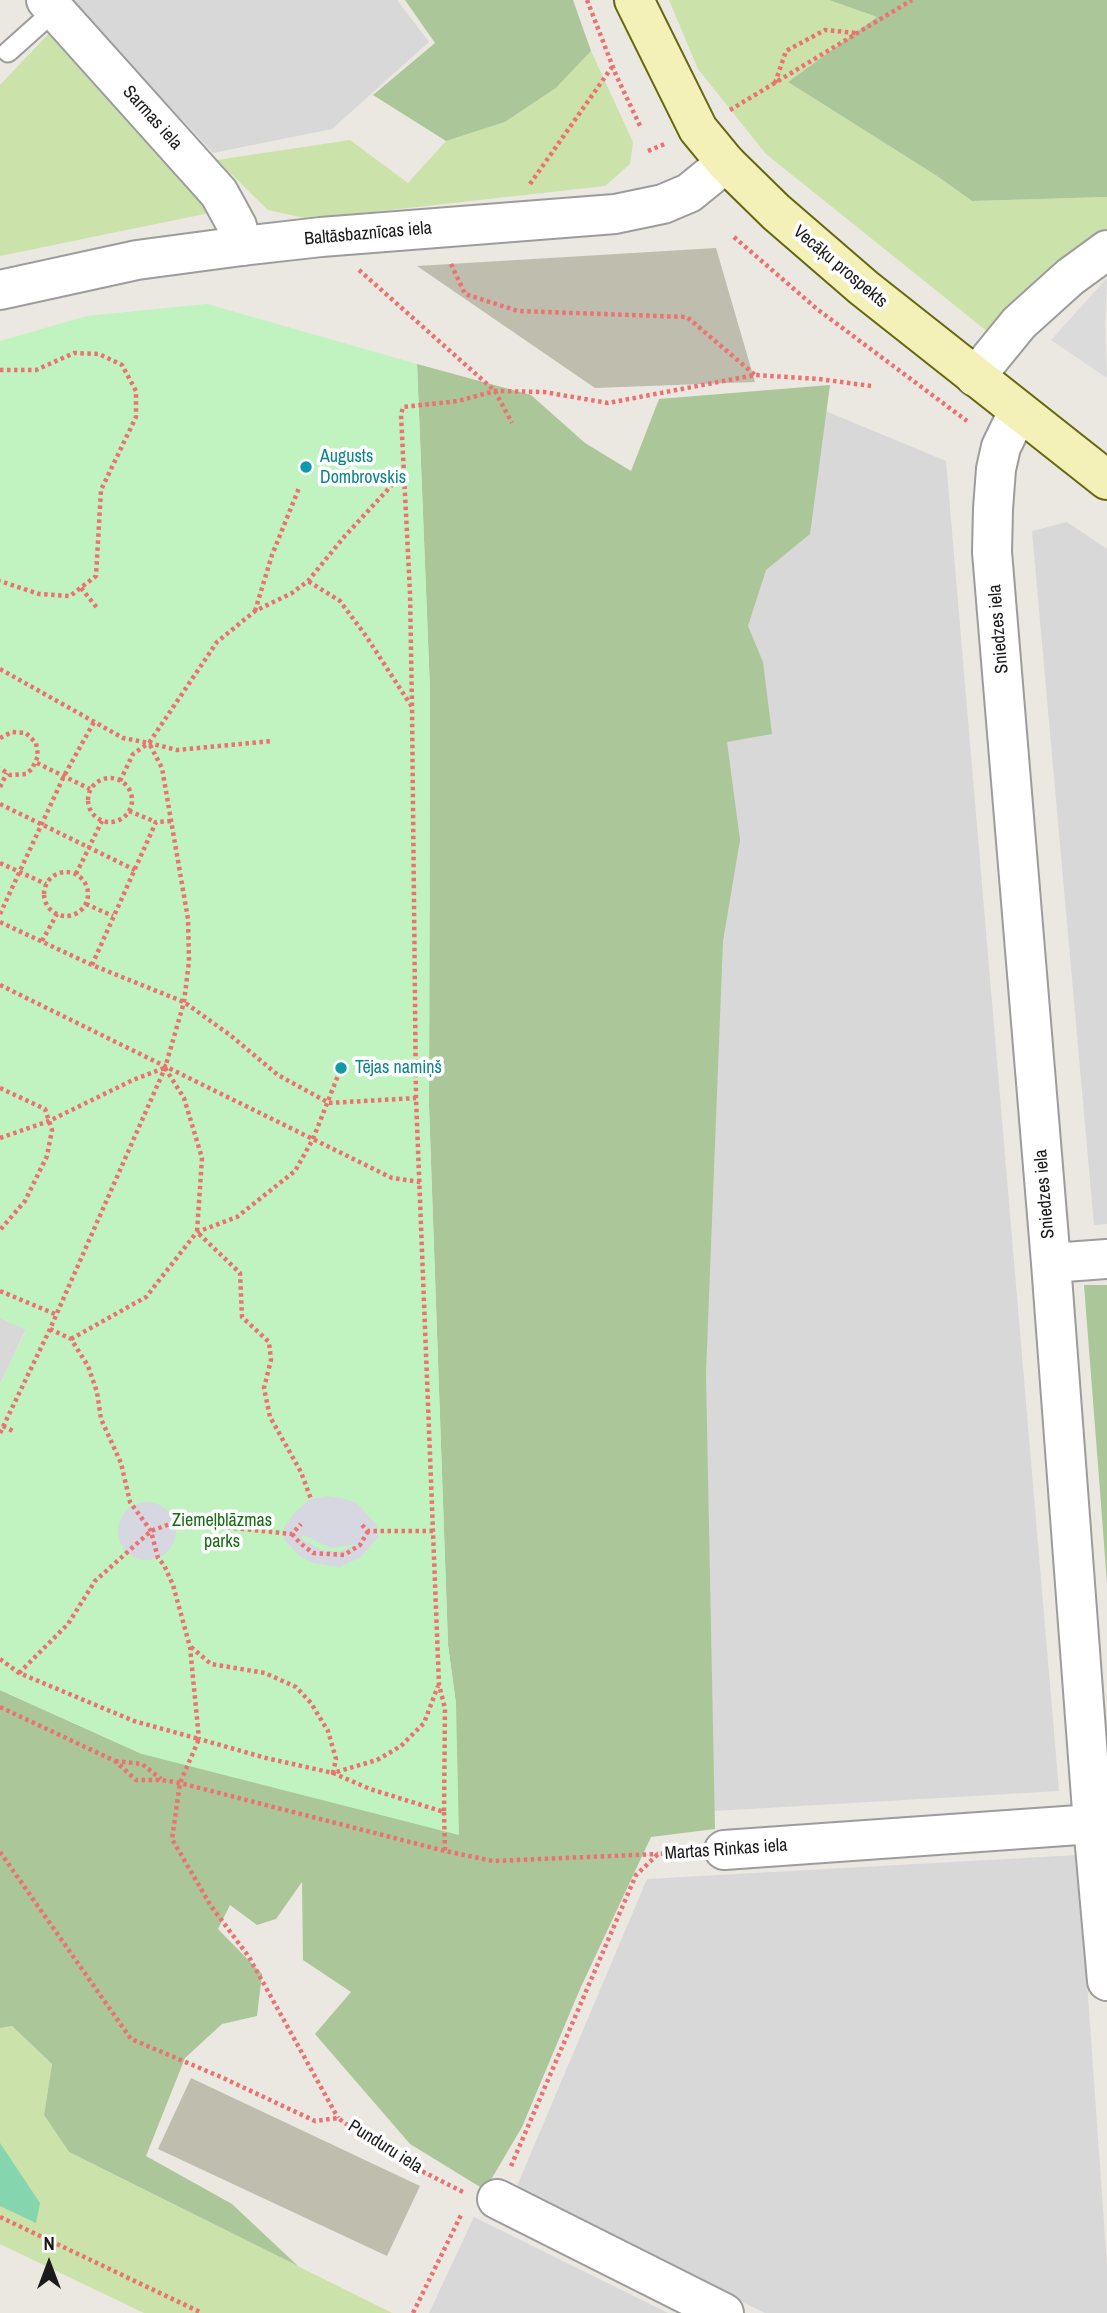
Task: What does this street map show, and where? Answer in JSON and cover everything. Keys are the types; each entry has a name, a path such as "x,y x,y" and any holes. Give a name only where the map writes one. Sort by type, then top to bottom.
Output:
{"main road":[{"name":"Vecāķu prospekts","path":"634,0 698,130 726,163 776,212 864,288 1107,480"}],"street":[{"name":"Sarmas iela","path":"50,5 219,193 237,226 242,246"},
{"name":"Baltāsbaznīcas iela","path":"0,290 137,260 242,246 321,237 615,214 663,204 690,193 726,163"},
{"path":"975,377 1019,323 1070,277 1107,250"},
{"name":"Sniedzes iela","path":"1018,412 1001,447 993,509 992,552 1107,1981"},
{"path":"1051,1263 1107,1259"},
{"name":"Martas Rinkas iela","path":"724,1850 1093,1824"},
{"path":"478,2201 724,2313"}],"lane":[{"path":"8,52 50,5"}],"path":[{"path":"587,0 612,67 641,128"},
{"path":"648,151 698,130 912,0"},
{"path":"775,83 786,51 825,30 857,34"},
{"path":"524,194 612,67"},
{"path":"435,228 465,294 518,311 687,317 755,375"},
{"path":"321,237 495,391 512,423"},
{"path":"734,237 817,309 1001,447"},
{"path":"0,370 36,370 74,353 99,354 122,365 136,391 136,417 100,490 96,576 70,596 39,594 0,581"},
{"path":"445,1851 444,1708 439,1685 416,1098 410,593 401,415 403,408 458,401 495,391 544,392 608,403 755,375 871,386"},
{"path":"120,781 133,754 149,743 217,642 255,611 292,593 307,581 404,472"},
{"path":"255,611 272,555 299,488"},
{"path":"307,581 340,601 412,707"},
{"path":"81,588 98,609"},
{"path":"0,669 123,738 177,750 272,741"},
{"path":"0,914 41,823 93,722"},
{"path":"0,738 12,732 26,733 38,749 37,763 26,774 18,776 0,768"},
{"path":"0,1433 50,1329 164,1068 184,1002 189,961 188,919 162,768 149,743"},
{"path":"37,763 90,789"},
{"path":"0,787 7,773"},
{"path":"114,778 120,781 132,797 129,811 117,821 102,821 88,804 90,789 100,780 114,778"},
{"path":"0,804 135,870"},
{"path":"129,811 156,822 173,821"},
{"path":"76,874 102,821"},
{"path":"92,965 156,822"},
{"path":"0,863 46,884"},
{"path":"55,874 76,874 86,884 86,904 75,914 57,914 44,899 46,884 55,874"},
{"path":"86,904 113,916"},
{"path":"42,942 57,914"},
{"path":"0,922 92,965 184,1002 230,1035 278,1075 329,1103 416,1098"},
{"path":"0,985 392,1178 421,1182"},
{"path":"0,1138 49,1121 164,1068"},
{"path":"164,1068 184,1098 202,1158 197,1232"},
{"path":"71,1339 146,1297 197,1232 237,1217 295,1171 313,1139 341,1068"},
{"path":"0,1088 46,1108 52,1130 47,1156 25,1201 0,1230"},
{"path":"197,1232 240,1273 242,1317 269,1342 271,1360 264,1388 270,1417 300,1472 311,1499"},
{"path":"0,1291 55,1314"},
{"path":"50,1329 71,1339 88,1366 97,1392 101,1419 121,1462 130,1502 150,1531 158,1558 173,1585 190,1647 199,1739 180,1783 172,1839 211,1906 249,1957 338,2118"},
{"path":"3,1426 15,1432"},
{"path":"19,1674 68,1624 95,1581 150,1531 175,1522 292,1534 313,1553 345,1555 360,1545 368,1531"},
{"path":"292,1534 301,1524"},
{"path":"362,1525 368,1531 434,1531"},
{"path":"190,1647 211,1664 265,1674 296,1687 311,1703 328,1731 336,1759 333,1773"},
{"path":"0,1659 19,1674 134,1721 266,1758 333,1773 444,1812"},
{"path":"333,1773 377,1760 401,1746 424,1723 439,1685"},
{"path":"0,1707 115,1761 136,1780 180,1783 445,1851 493,1861 658,1854"},
{"path":"115,1761 142,1764 162,1780"},
{"name":"Martas Rinkas iela","path":"413,2313 478,2201 636,1875 658,1854 724,1850"},
{"name":"Punduru iela","path":"0,1853 131,2039 315,2121 338,2118 388,2154 478,2201"},
{"path":"0,2217 202,2313"}],"shaded area":[{"path":"71,0 397,0 429,42 332,129 213,153"},
{"path":"716,248 755,382 595,388 417,266"},
{"path":"1107,278 1105,324 1107,378 1051,340"},
{"path":"811,405 946,461 1059,1791 714,1811 704,1284 666,703"},
{"path":"1067,522 1107,549 1107,1224 1094,1225 1032,531"},
{"path":"0,1318 26,1329 0,1384"},
{"path":"326,1496 357,1503 377,1526 378,1537 361,1557 340,1567 313,1563 298,1555 284,1539 284,1527 297,1510 311,1499","holes":["301,1536 331,1548 356,1544 339,1552 321,1550"]},
{"path":"147,1502 163,1507 171,1515 176,1531 171,1547 163,1555 147,1560 131,1555 123,1547 118,1531 123,1515 131,1507"},
{"path":"1078,1855 1107,2265 1107,2313 765,2313 514,2193 647,1879"},
{"path":"191,2078 420,2186 387,2256 158,2149"},
{"path":"474,2217 668,2313 429,2313"}],"green space":[{"path":"405,0 573,0 591,51 556,88 505,122 446,141 373,95 435,43"},
{"path":"669,0 829,0 877,17 788,82 972,201 1107,197 1107,229 988,332 766,154 698,69"},
{"path":"829,0 1107,0 1107,197 972,201 788,82 877,17"},
{"path":"53,29 209,213 0,256 0,85"},
{"path":"591,51 633,142 630,164 605,186 309,219 268,210 217,160 350,140 408,183 446,141 505,122 556,88"},
{"name":"Ziemeļblāzmas parks","path":"207,304 417,364 430,691 429,1107 448,1645 456,1704 459,1835 142,1754 0,1690 0,1384 26,1330 0,1318 0,341 87,316"},
{"path":"417,364 531,395 585,443 631,471 659,399 830,385 810,534 766,570 748,626 763,662 772,734 727,742 740,840 723,941 706,1373 715,1829 651,1837 580,1989 522,2127 485,2190 410,2144 315,2034 351,1992 303,1960 302,1882 276,1919 257,1925 230,1905 218,1929 262,1974 257,2016 222,2024 185,2058 146,2156 232,2204 298,2266 69,2152 44,2115 52,2064 12,2026 0,2028 0,1690 142,1754 456,1704 448,1645 429,1107 430,691"},
{"path":"1084,1285 1107,1285 1107,1584 1101,1504"},
{"path":"12,2026 52,2064 44,2115 69,2152 392,2313 144,2313 0,2244 0,2028"},
{"path":"0,2143 40,2203 36,2223 0,2206"}],"place":[{"name":"Augusts Dombrovskis","path":"306,467"},
{"name":"Tējas namiņš","path":"341,1068"}]}
